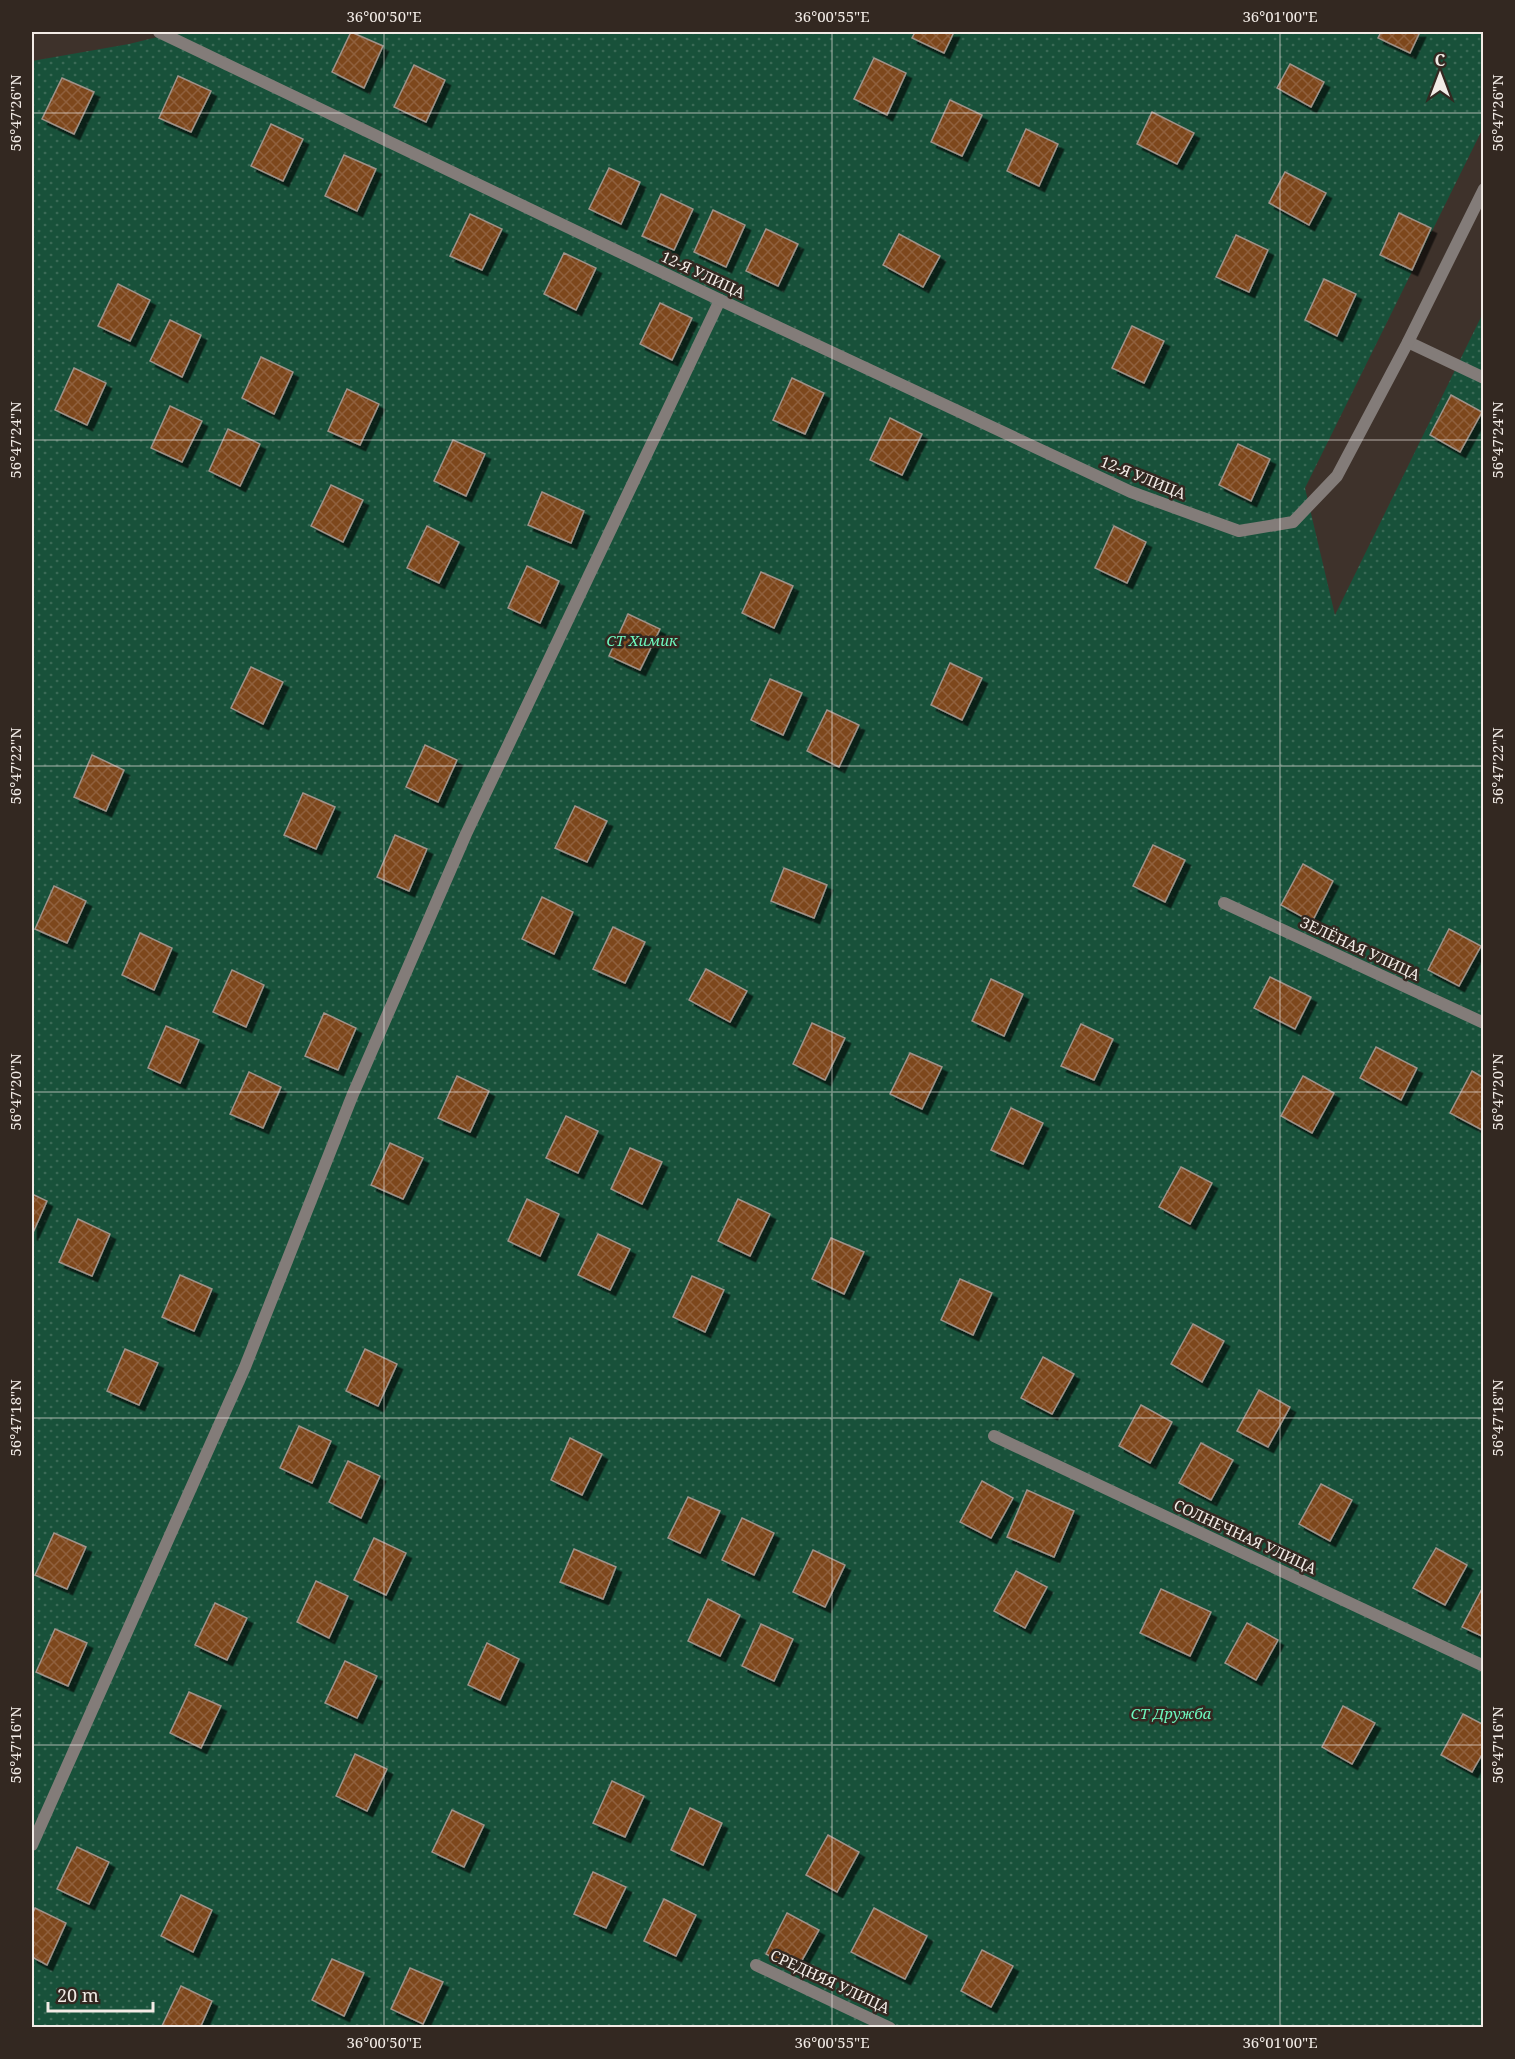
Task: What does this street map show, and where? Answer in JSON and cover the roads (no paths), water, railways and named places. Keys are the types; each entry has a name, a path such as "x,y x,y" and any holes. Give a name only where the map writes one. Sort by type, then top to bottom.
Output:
{"street":[{"name":"12-Я УЛИЦА","path":"159,32 720,300 1131,492 1239,531 1293,522 1337,476 1408,342"},
{"path":"1484,189 1408,342 1484,378"},
{"path":"32,1845 245,1367 353,1094 466,834 720,300"},
{"name":"ЗЕЛЁНАЯ УЛИЦА","path":"1224,903 1484,1023"},
{"name":"СОЛНЕЧНАЯ УЛИЦА","path":"994,1436 1484,1666"},
{"name":"СРЕДНЯЯ УЛИЦА","path":"756,1965 890,2028"}],"park label":[{"name":"СТ Химик","path":"642,641"},
{"name":"СТ Дружба","path":"1171,1714"}]}
